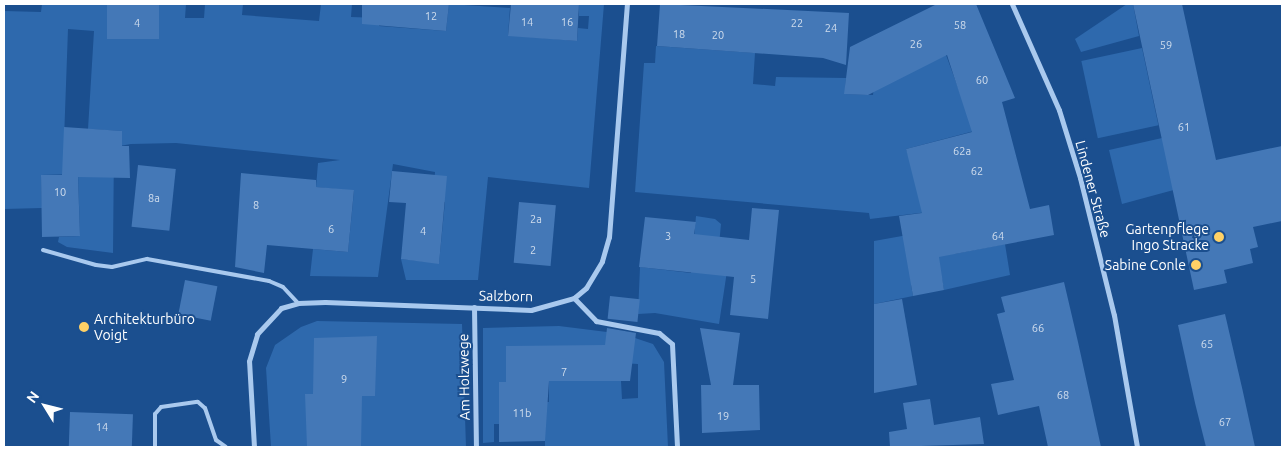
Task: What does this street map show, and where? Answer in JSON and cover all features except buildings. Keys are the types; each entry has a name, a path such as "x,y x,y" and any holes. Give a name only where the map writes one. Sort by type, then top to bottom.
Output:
{"street":[{"path":"627,4 609,237 594,276 574,298 596,321 659,333 672,344 676,447"},
{"name":"Lindener Straße","path":"1012,4 1042,68 1075,160 1112,306 1137,447"},
{"name":"Salzborn","path":"254,447 249,391 251,351 267,321 282,308 298,303 531,310 574,298"},
{"name":"Am Holzwege","path":"474,307 476,447"}],"lane":[{"path":"44,250 96,266 112,267 147,259 269,281 282,287 298,303"},
{"path":"155,447 155,414 161,406 198,402 205,408 216,440 226,447"}],"shaded area":[{"path":"42,4 186,4 185,18 204,18 205,4 243,4 242,15 319,21 321,4 352,4 351,17 380,18 379,26 446,31 449,4 510,8 508,35 577,41 578,28 588,29 589,16 579,16 579,4 604,4 589,188 488,177 478,280 406,280 401,259 439,263 445,202 433,200 435,172 393,164 378,277 310,276 313,249 348,252 354,191 316,187 318,163 340,160 176,143 131,144 114,147 113,253 67,247 58,242 59,237 80,236 78,174 41,175 42,208 4,209 4,11 41,12","holes":["68,29 94,31 88,129 122,131 120,144 64,140"]},
{"path":"1127,4 1133,4 1139,36 1081,52 1075,39"},
{"path":"942,44 974,131 906,149 928,212 870,219 869,213 635,192 644,63 655,63 656,46 755,53 753,84 775,86 776,77 846,78 845,94 873,95 874,85"},
{"path":"1142,48 1158,125 1098,138 1081,61"},
{"path":"1162,138 1181,188 1122,204 1109,150"},
{"path":"696,216 715,219 721,224 718,256 729,258 719,324 655,313 638,314 640,267 691,273"},
{"path":"930,231 954,254 1005,244 1010,275 944,290 942,279 911,285 913,296 874,304 874,241"},
{"path":"317,321 462,324 466,447 361,447 307,433 307,447 271,447 266,368 275,345 301,327"},
{"path":"559,326 623,334 653,344 664,362 668,447 545,447 545,402 549,402 549,381 621,381 622,399 638,398 638,364 621,363 571,346 506,346 506,382 499,382 499,424 494,424 494,442 483,443 483,328"}],"place":[{"name":"Gartenpflege Ingo Stracke","path":"1219,237"},
{"name":"Sabine Conle","path":"1196,265"},
{"name":"Architekturbüro Voigt","path":"84,327"}]}
